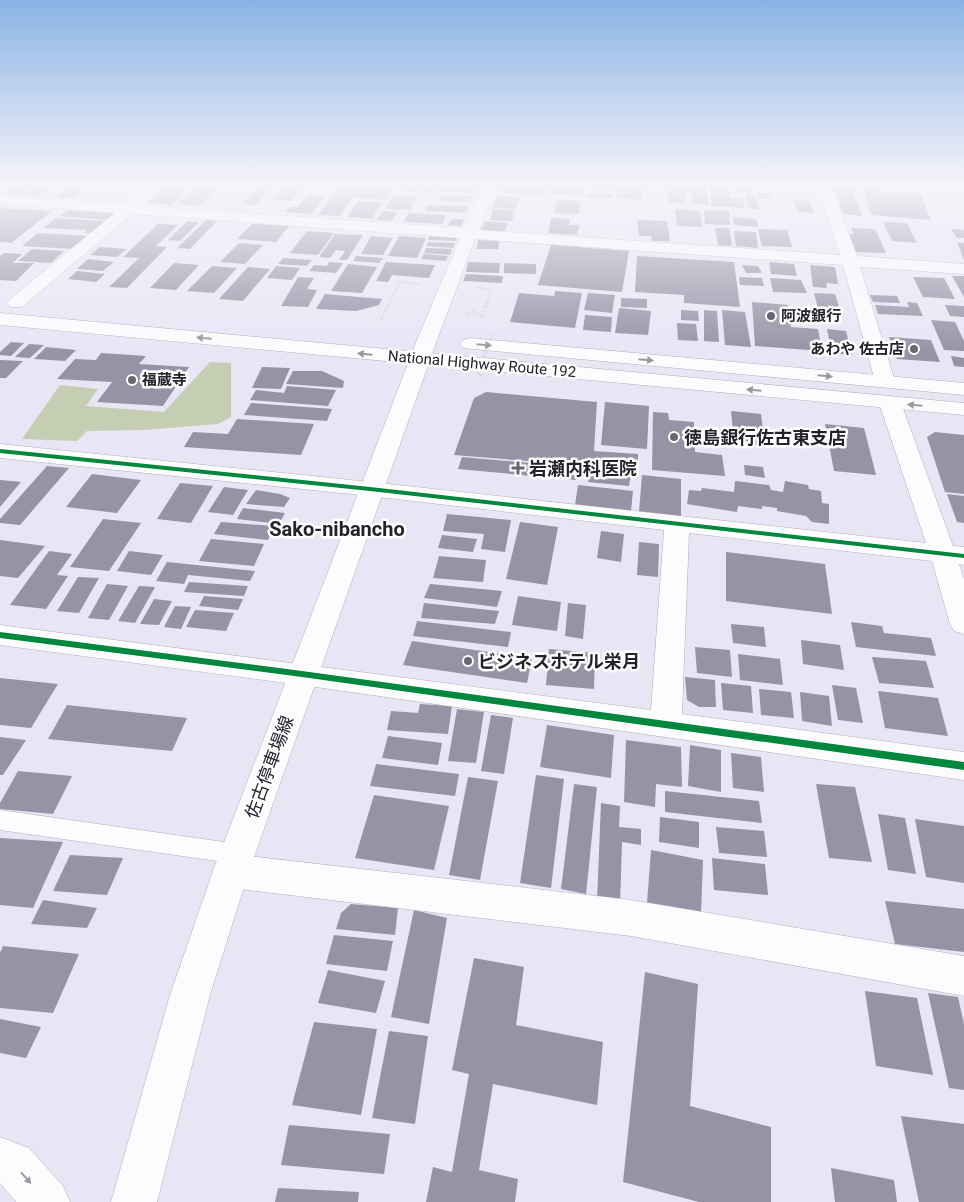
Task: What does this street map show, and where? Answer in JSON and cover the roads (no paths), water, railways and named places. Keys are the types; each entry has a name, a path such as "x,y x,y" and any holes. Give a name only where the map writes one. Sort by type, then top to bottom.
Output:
{"main road":[{"path":"8,303 89,241"},
{"name":"佐古停車場線","path":"134,1202 190,995 235,862 370,489 436,346 467,241"},
{"path":"566,241 964,269"},
{"path":"843,241 887,392 953,555 964,624"},
{"name":"National Highway Route 192","path":"8,303 887,392 964,410"},
{"name":"National Highway Route 192","path":"0,319 436,346 887,392 964,388"},
{"path":"0,451 370,489 953,555"},
{"path":"666,726 677,525"},
{"path":"0,636 302,674 964,766"},
{"path":"235,862 631,918 964,976"},
{"path":"0,1160 13,1164 47,1202"}],"lane":[{"path":"0,820 235,862"}],"place":[{"name":"阿波銀行","path":"771,316"},
{"name":"あわや 佐古店","path":"914,349"},
{"name":"福蔵寺","path":"132,380"},
{"name":"徳島銀行佐古東支店","path":"674,437"},
{"name":"岩瀬内科医院","path":"518,468"},
{"name":"ビジネスホテル栄月","path":"468,661"}],"district":[{"name":"Sako-nibancho","path":"337,529"}]}
